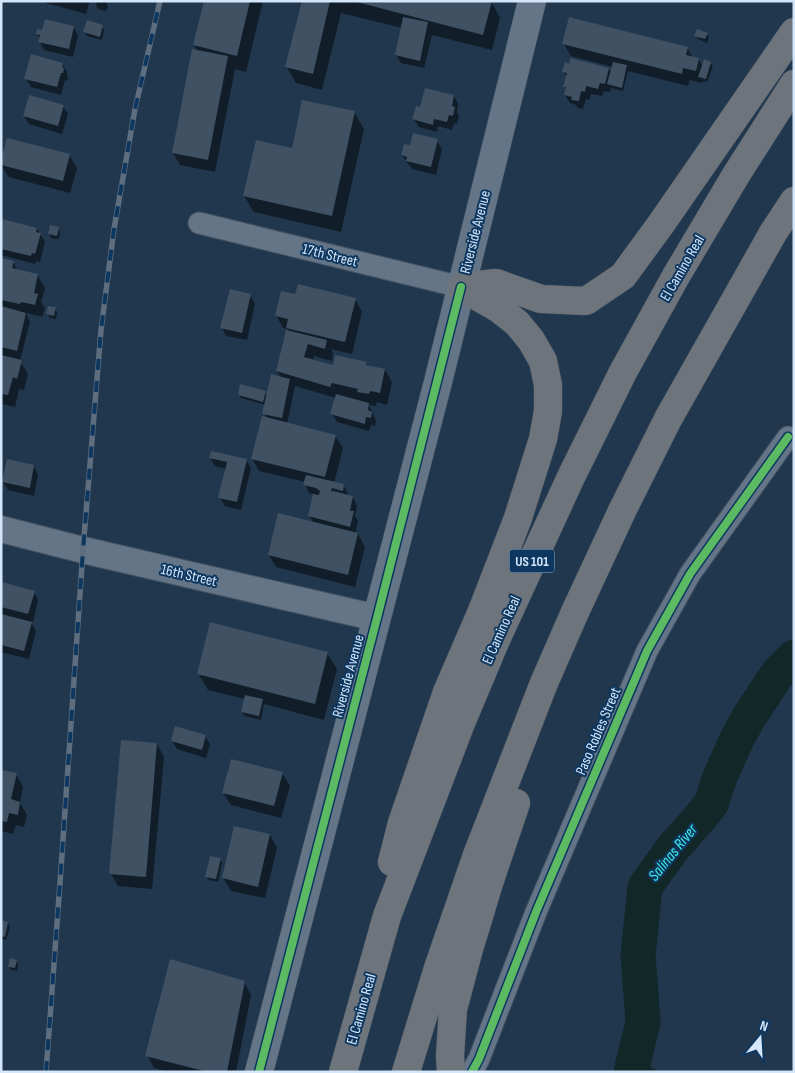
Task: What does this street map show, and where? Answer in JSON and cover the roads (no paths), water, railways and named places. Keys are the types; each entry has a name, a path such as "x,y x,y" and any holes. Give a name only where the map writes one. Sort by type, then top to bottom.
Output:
{"highway":[{"path":"461,287 496,284 541,298 586,301 623,276 794,32"},
{"name":"El Camino Real","path":"343,1072 387,916 487,660 571,477 623,372 676,276 736,175 794,84"},
{"path":"406,1072 438,968 477,855 544,683 622,511 668,419 773,233 794,201"},
{"path":"387,916 388,878 402,823 448,692 518,518 543,439 548,411 548,386 543,361 531,340 518,323 499,309 461,287"},
{"path":"451,1072 450,1056 453,1009 490,880 531,761 544,683"}],"main road":[{"name":"Riverside Avenue","path":"259,1072 377,618 532,1"}],"street":[{"name":"17th Street","path":"199,223 461,287"},
{"name":"Paso Robles Street","path":"476,1067 536,912 647,651 690,574 788,437"},
{"name":"16th Street","path":"1,529 83,550 377,618"}],"waterway":[{"name":"Salinas River","path":"631,1072 643,1022 638,955 645,887 673,848 711,804 720,777 749,717 778,673 794,657"},
{"path":"633,1065 655,1072"}],"railway":[{"path":"46,1072 83,550 101,330 114,229 135,109 160,1"}]}
